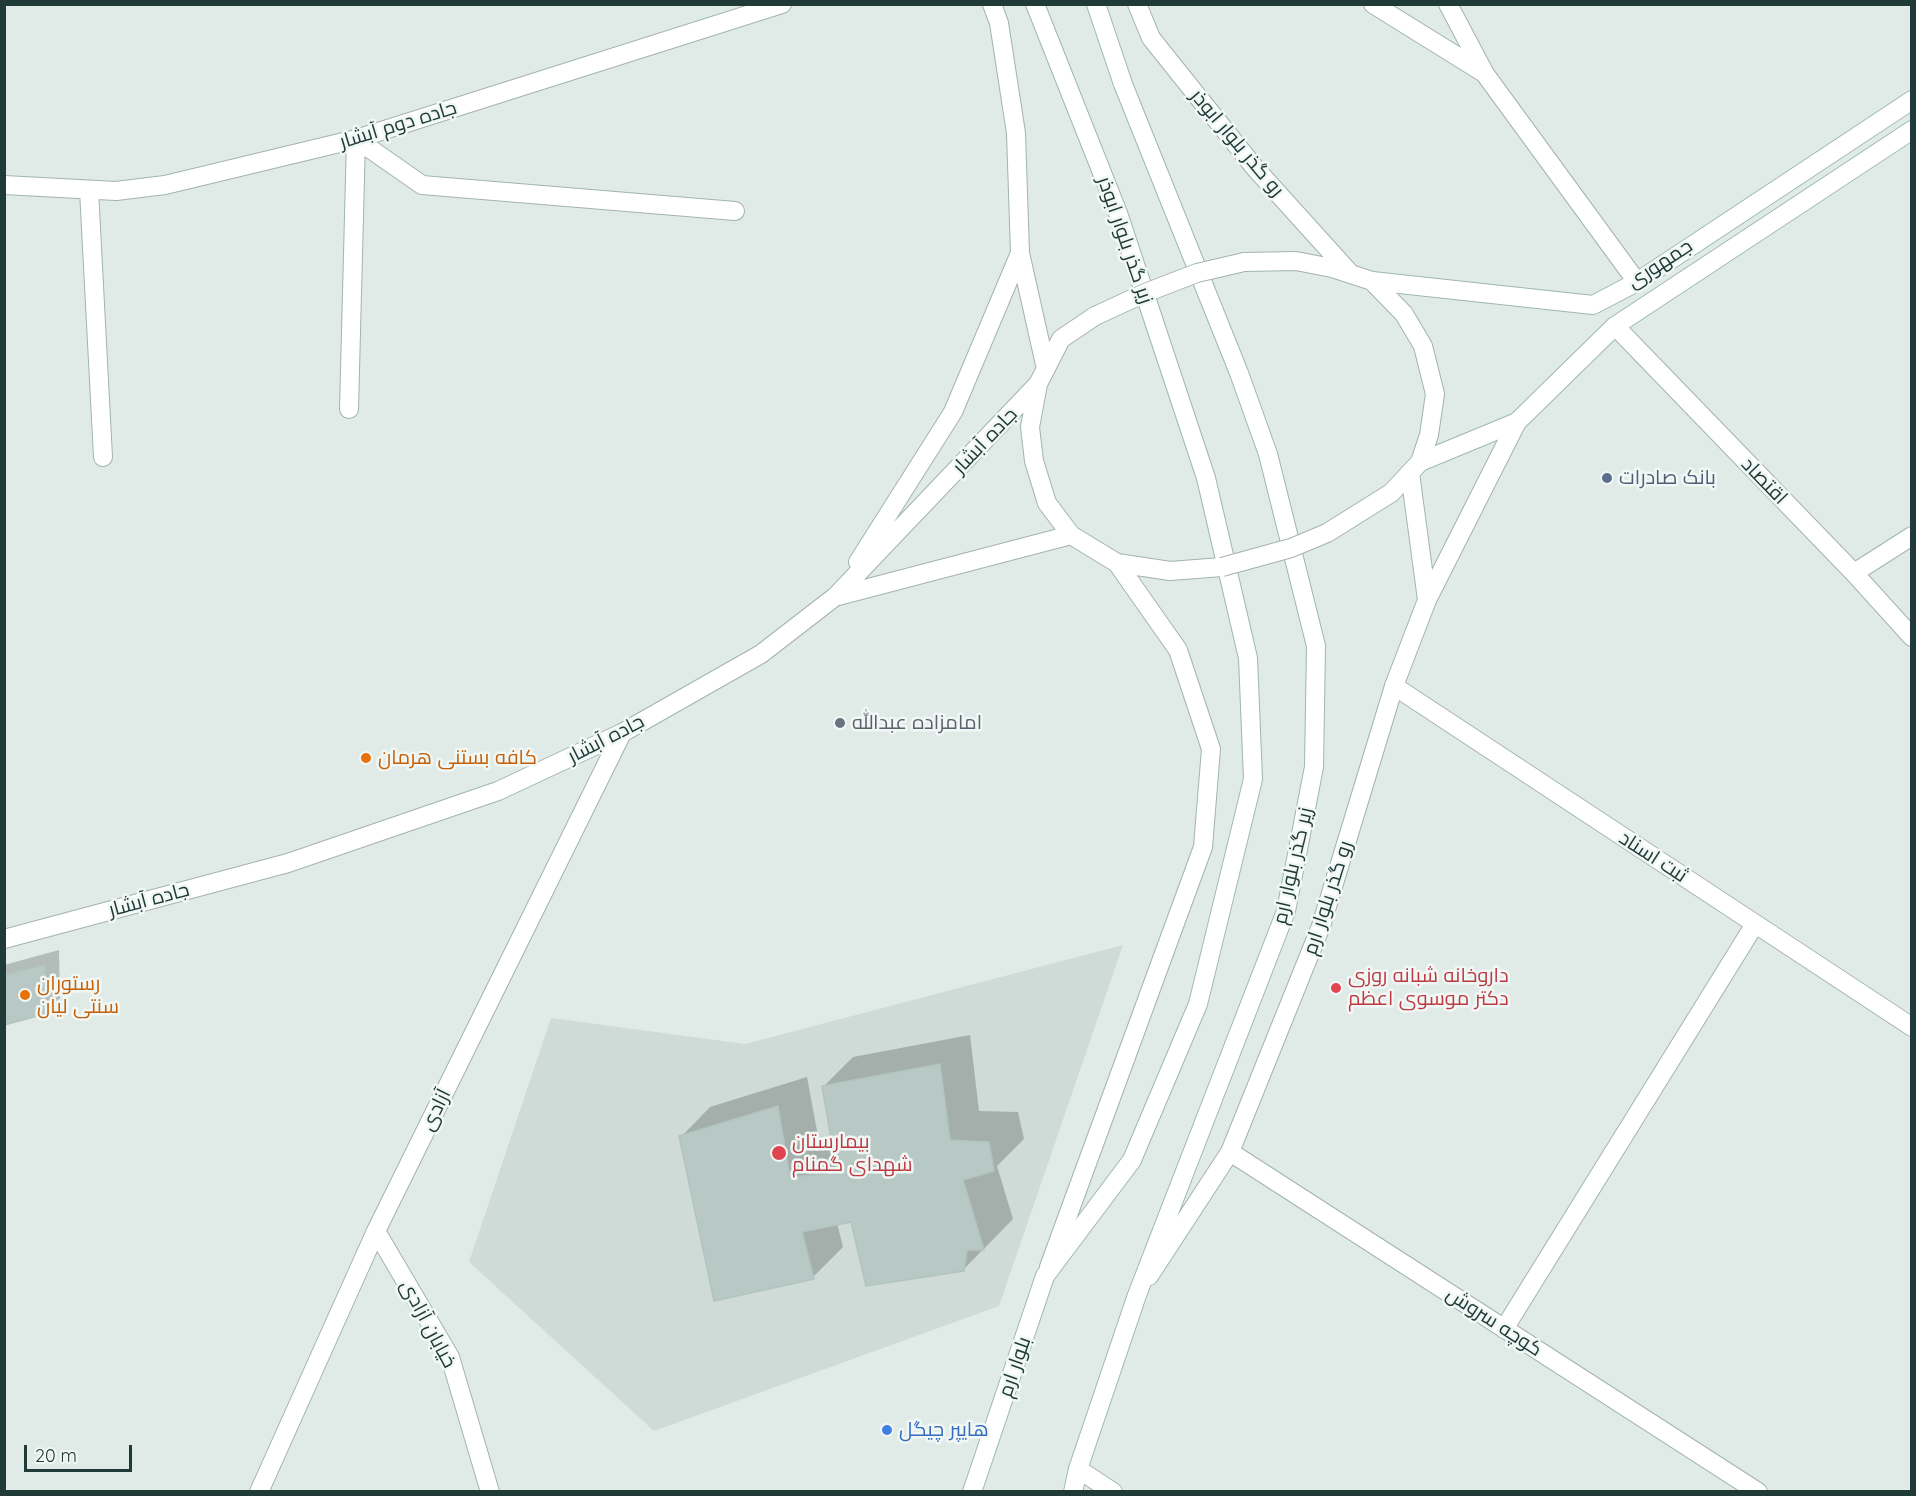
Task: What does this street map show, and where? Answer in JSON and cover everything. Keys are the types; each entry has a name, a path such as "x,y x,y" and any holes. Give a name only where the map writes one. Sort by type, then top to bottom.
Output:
{"street":[{"name":"جاده دوم‌ آبشار","path":"4,185 116,191 165,184 356,139 782,4"},
{"path":"992,4 999,23 1016,133 1020,253 1042,377"},
{"name":"زیر گذر بلوار ابوذر","path":"1035,4 1118,213 1206,478 1248,658 1253,779 1198,1004 1163,1088 1132,1160 1045,1276"},
{"name":"زیر گذر بلوار ارم","path":"1096,4 1123,84 1239,373 1268,453 1316,646 1314,767 1286,911 1137,1295"},
{"name":"رو گذر بلوار ابوذر","path":"1137,4 1151,38 1256,168 1350,273"},
{"path":"1373,4 1485,74"},
{"path":"1448,4 1485,74 1637,282"},
{"name":"جمهوری","path":"1593,305 1637,282 1911,100"},
{"name":"جمهوری","path":"1415,468 1517,422 1615,327 1911,130"},
{"path":"356,139 423,185 735,211"},
{"path":"349,409 356,139"},
{"path":"89,190 103,456"},
{"path":"836,596 953,412 1020,253"},
{"path":"1372,281 1404,314 1423,346 1435,394 1429,435 1415,468 1390,493 1328,533 1291,549 1222,567 1170,570 1117,563 1071,535 1047,503 1034,461 1030,427 1042,377 1061,339 1095,316 1145,292 1197,273 1244,262 1296,261 1350,273 1372,281 1593,305"},
{"name":"اقتصاد","path":"1593,305 1854,573 1911,637"},
{"name":"جاده آبشار","path":"4,939 288,863 498,792 622,733 761,654 836,596 1042,377"},
{"path":"1427,600 1517,422"},
{"name":"رو گذر بلوار ارم","path":"1137,1295 1230,1152 1321,926 1394,686 1427,600 1415,468"},
{"path":"836,596 1071,535"},
{"path":"1854,573 1911,536"},
{"name":"بلوار ارم","path":"972,1491 1045,1276 1203,847 1211,749 1178,650 1117,563"},
{"name":"ثبت اسناد","path":"1394,686 1911,1027"},
{"name":"آزادی","path":"259,1491 376,1231 622,733"},
{"path":"1504,1329 1755,924"},
{"name":"کوچه سروش","path":"1230,1152 1758,1491"},
{"name":"خیابان آزادی","path":"376,1231 450,1357 490,1491"},
{"path":"1073,1491 1078,1469 1137,1295"},
{"path":"1078,1469 1113,1491"}],"shaded area":[{"name":"بیمارستان شهدای گمنام","path":"1123,945 999,1306 654,1431 469,1262 551,1018 745,1044"}],"building":[{"name":"رستوران سنتی لیان","path":"45,965 45,1014 4,1025 4,975"},
{"path":"940,1064 950,1140 989,1142 994,1171 963,1180 984,1250 967,1250 964,1271 866,1286 851,1222 802,1232 814,1279 714,1301 679,1136 778,1106 790,1177 837,1173 822,1086"}],"place":[{"name":"بانک صادرات","path":"1607,478"},
{"name":"امامزاده عبدالله","path":"840,723"},
{"name":"کافه بستنی هرمان","path":"366,758"},
{"name":"داروخانه شبانه روزی دکتر موسوی اعظم","path":"1336,988"},
{"name":"رستوران سنتی لیان","path":"25,995"},
{"name":"بیمارستان شهدای گمنام","path":"779,1153"},
{"name":"هایپر چیگل","path":"887,1430"}]}
